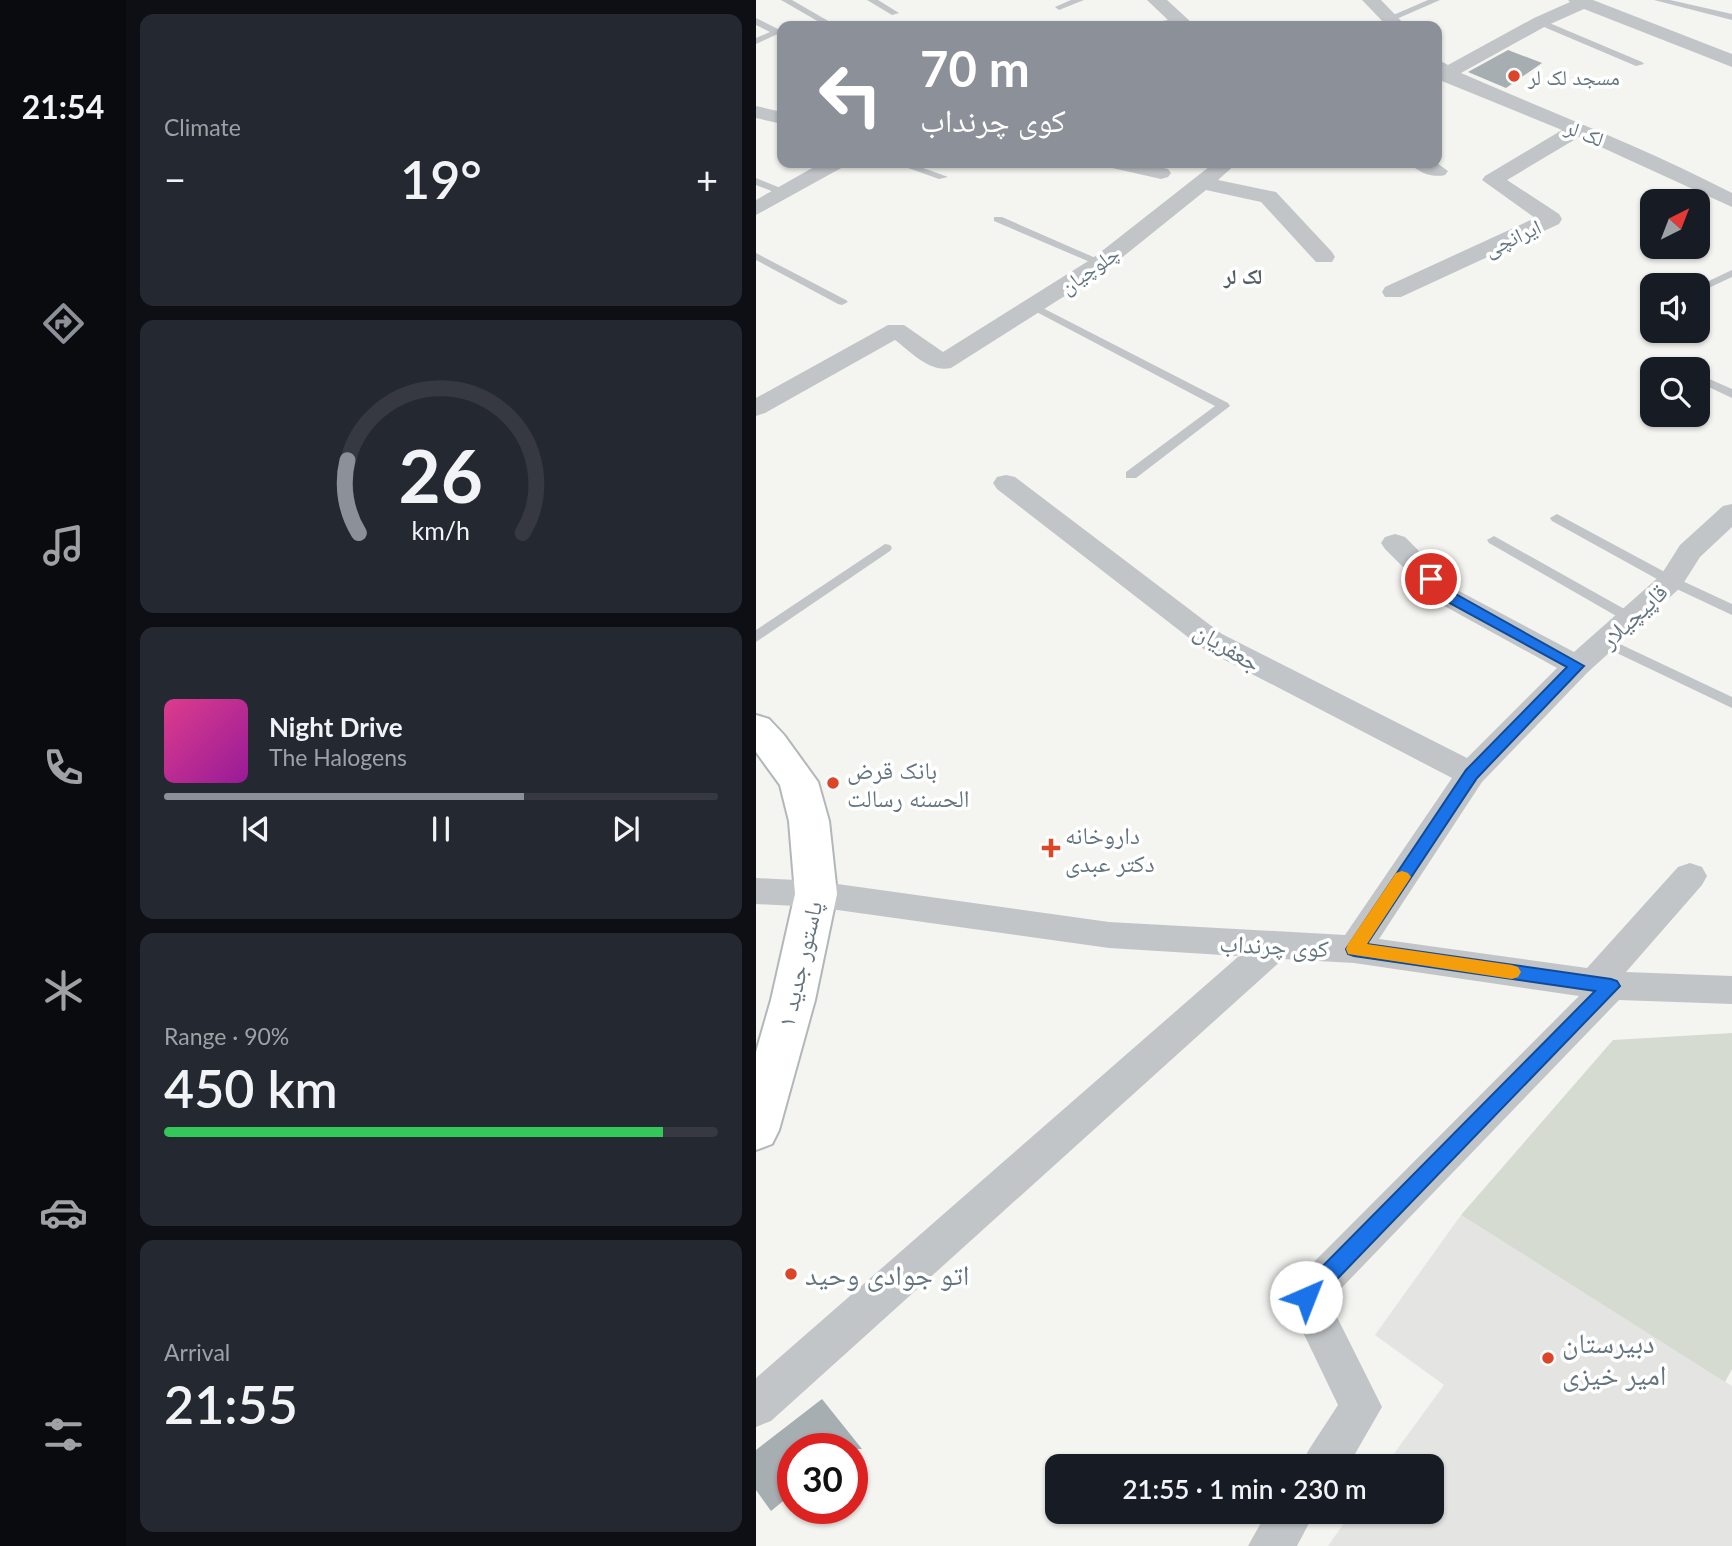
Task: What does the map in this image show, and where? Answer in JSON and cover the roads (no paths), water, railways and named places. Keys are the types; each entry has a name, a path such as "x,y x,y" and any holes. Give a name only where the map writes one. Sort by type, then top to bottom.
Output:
{"main road":[{"name":"پاستور جدید ۱","path":"756,728 772,744 799,782 809,821 816,894 793,1000 756,1130"}],"street":[{"path":"1156,0 1180,21"},
{"path":"1371,0 1392,21"},
{"path":"1442,70 1580,1 1732,61"},
{"path":"1609,13 1631,4"},
{"name":"لک لر","path":"1442,72 1683,175 1732,201"},
{"path":"756,112 777,117"},
{"name":"ایرانچی","path":"1393,292 1551,219 1492,180 1579,129"},
{"path":"756,209 828,168"},
{"path":"1138,168 1161,173"},
{"name":"چلوچیان","path":"756,408 896,330 942,363 1101,263 1220,168"},
{"path":"1201,183 1268,197 1324,257"},
{"name":"جعفریان","path":"1006,483 1212,641 1471,774"},
{"name":"قاپیچیلار","path":"1354,949 1471,774 1577,666 1671,581 1690,551 1729,518"},
{"path":"1395,543 1449,597 1577,666"},
{"path":"1331,1454 1361,1407 1306,1297 1603,985 1690,876"},
{"name":"کوی چرنداب","path":"756,891 816,894 1109,934 1354,949 1603,985 1732,990"},
{"path":"756,1406 1275,945"},
{"path":"1271,1546 1285,1524"}],"lane":[{"path":"785,0 823,21"},
{"path":"871,0 895,13"},
{"path":"1059,7 1080,0"},
{"path":"1395,21 1436,0"},
{"path":"1658,0 1732,17"},
{"path":"756,21 777,32 756,41"},
{"path":"1540,22 1639,64"},
{"path":"915,168 943,177"},
{"path":"756,181 785,193"},
{"path":"998,219 1101,263"},
{"path":"756,256 842,302"},
{"path":"1710,284 1732,273"},
{"path":"1033,306 1224,406 1131,475"},
{"path":"1710,384 1732,394"},
{"path":"1557,518 1671,581 1732,610"},
{"path":"1494,540 1630,618"},
{"path":"756,637 886,548"},
{"path":"1605,642 1732,702"}],"place":[{"name":"مسجد لک لر","path":"1514,76"},
{"name":"بانک قرض الحسنه رسالت","path":"833,783"},
{"name":"داروخانه دکتر عبدی","path":"1051,848"},
{"name":"اتو جوادی وحید","path":"791,1274"},
{"name":"دبیرستان امیر خیزی","path":"1548,1358"}],"district":[{"name":"لک لر","path":"1243,275"}]}
